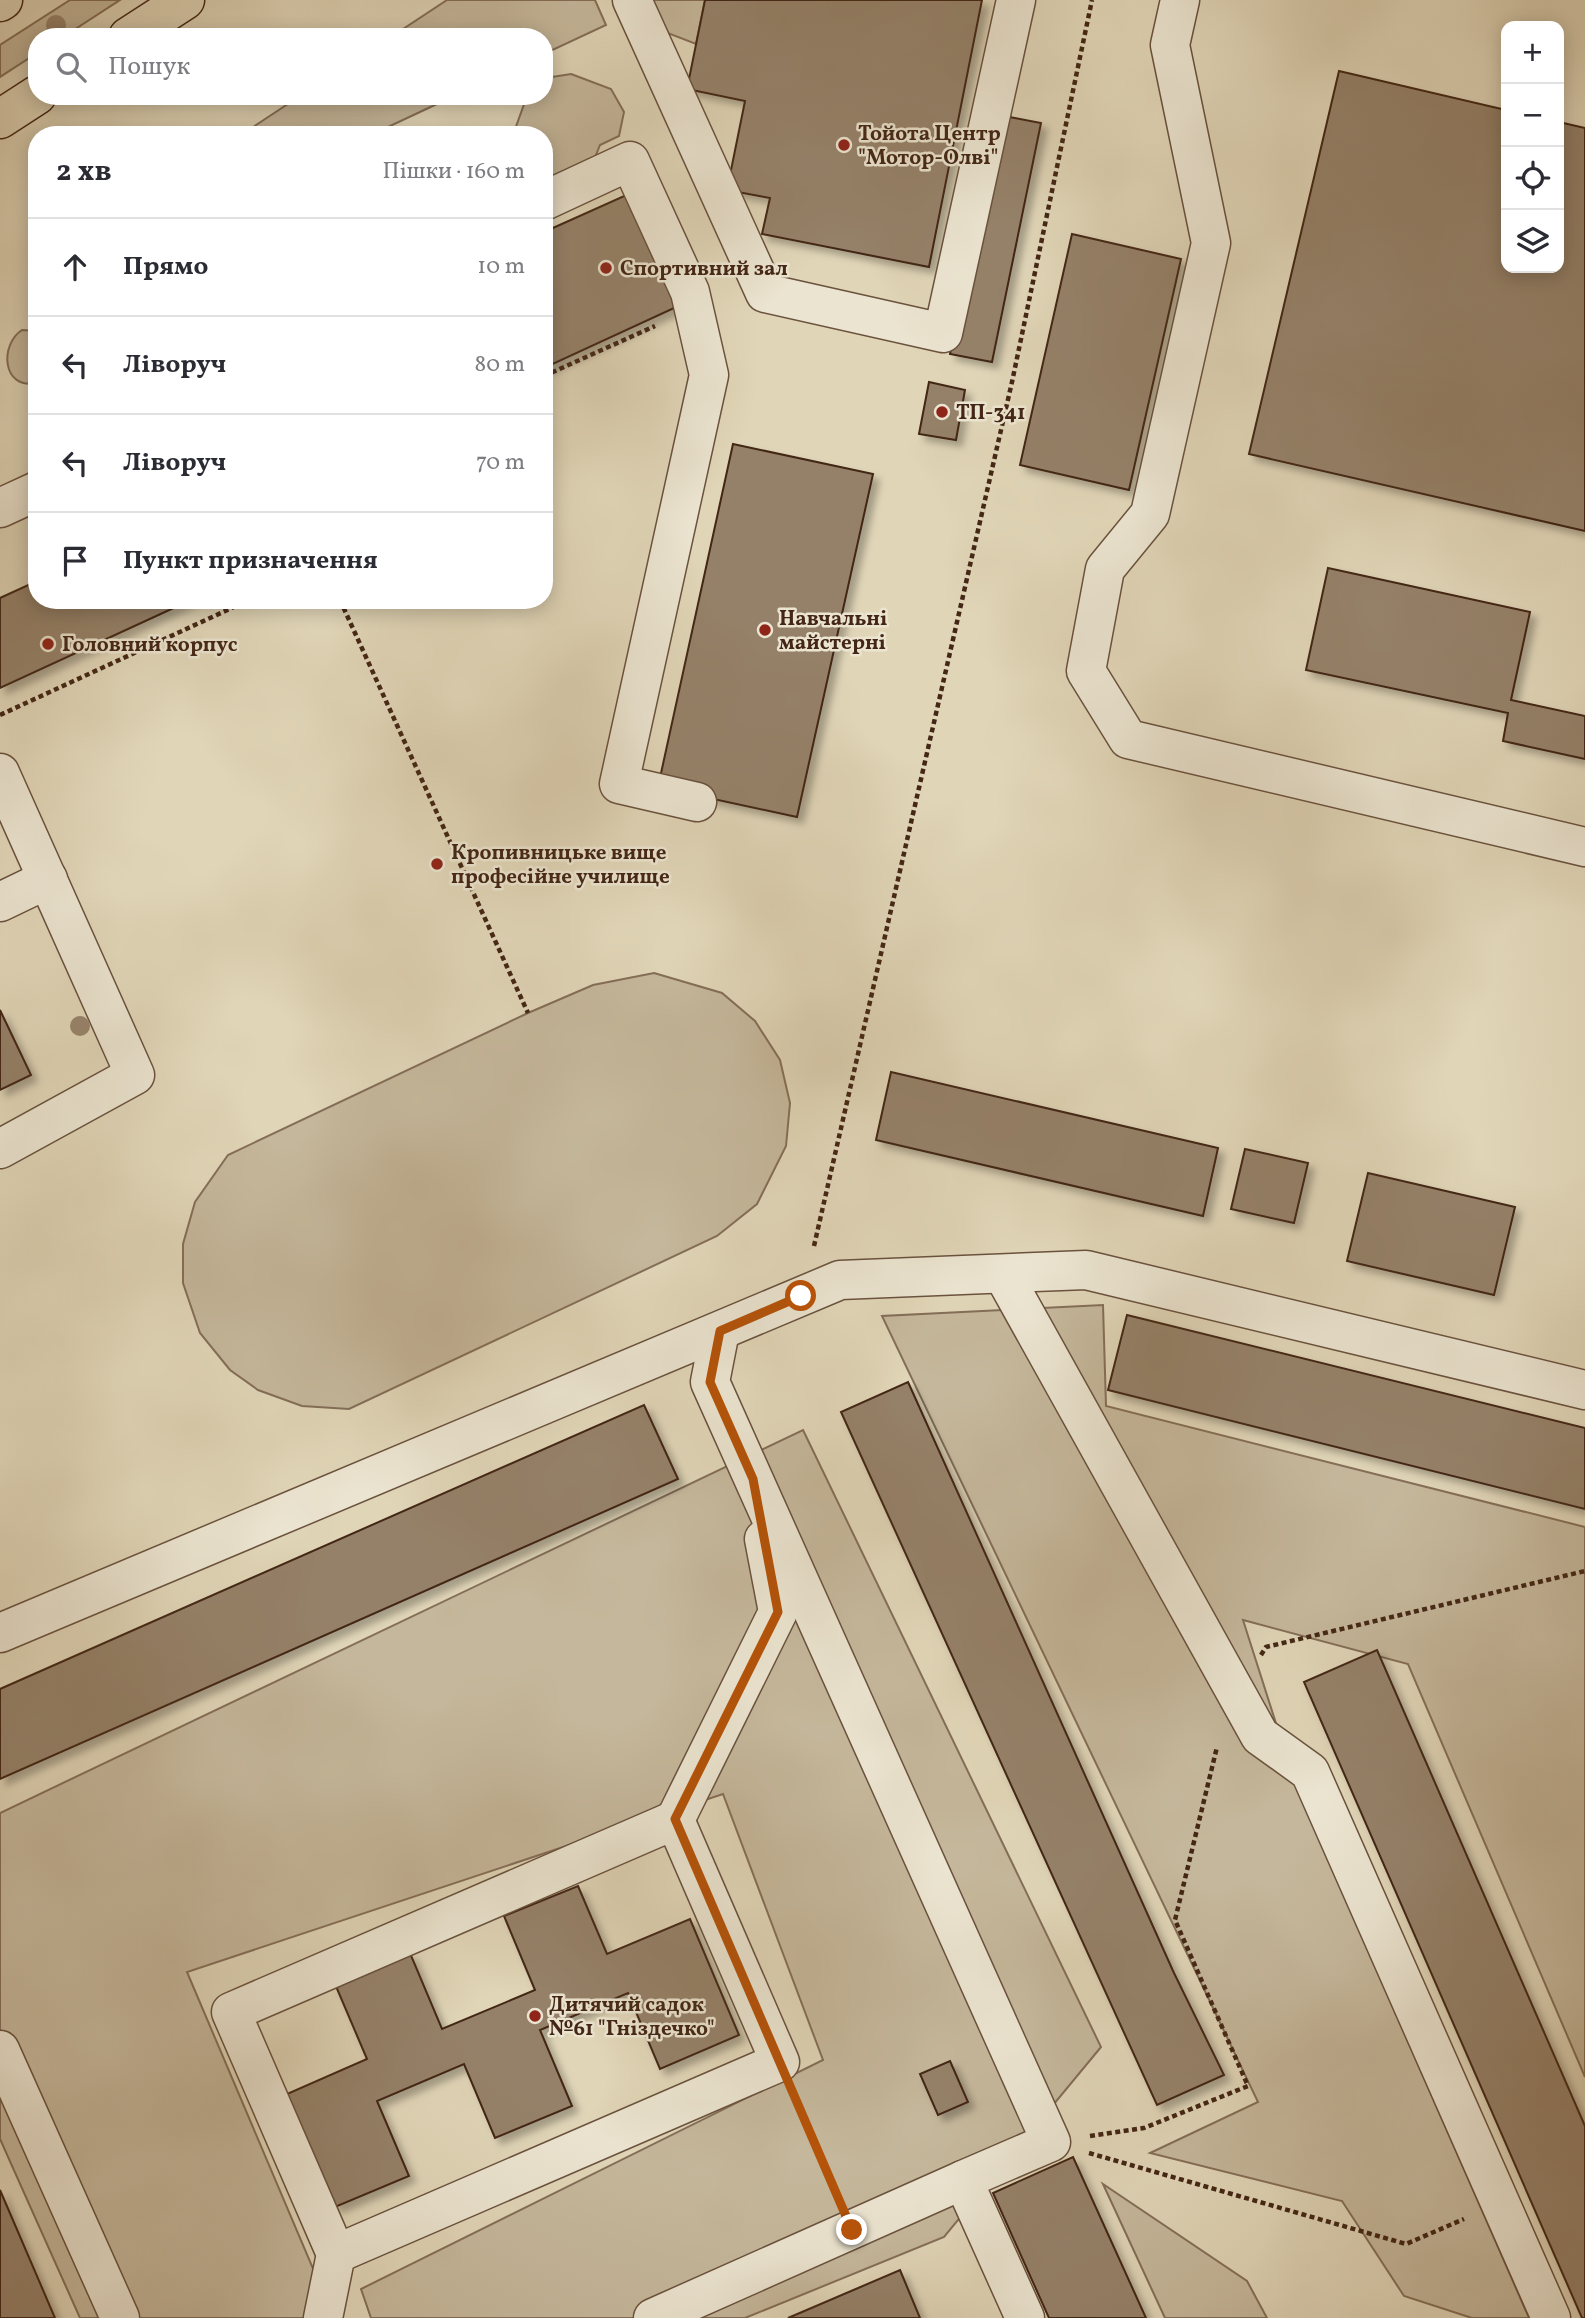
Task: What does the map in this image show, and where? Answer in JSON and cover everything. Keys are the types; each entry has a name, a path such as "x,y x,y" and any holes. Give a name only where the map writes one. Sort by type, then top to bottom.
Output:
{"main road":[{"path":"142,28 185,0"},
{"path":"0,119 28,101"}],"lane":[{"path":"632,0 765,293 943,333 1016,0"},
{"path":"1180,0 1170,45 1211,243 1150,514 1105,569 1086,671 1128,739 1585,847"},
{"path":"553,197 630,161 690,292 694,308 709,375 619,784 697,802"},
{"path":"0,508 28,495"},
{"path":"0,773 135,1075 0,1149"},
{"path":"0,902 48,879"},
{"path":"0,1633 840,1280 1086,1270 1585,1390"},
{"path":"1003,1274 1260,1736 1310,1772 1551,2318"},
{"path":"653,2318 1051,2142 710,1382 720,1331"},
{"path":"323,2318 336,2254 230,2012 675,1819 778,1612 753,1479"},
{"path":"336,2254 780,2062 675,1819"},
{"path":"0,2050 120,2318"},
{"path":"963,2180 1025,2318"}],"path":[{"path":"801,1296 1012,382 1092,0"},
{"path":"553,372 694,308"},
{"path":"0,715 229,609"},
{"path":"344,609 528,1013"},
{"path":"1051,2142 1144,2128 1248,2086 1175,1920 1213,1762 1234,1691 1266,1647 1585,1572"},
{"path":"780,2062 852,2230"},
{"path":"1051,2142 1406,2245 1501,2204"}],"shaded area":[{"path":"70,0 120,0 77,28 28,28 28,59 0,77 0,45"},
{"path":"447,0 595,0 606,25 553,50 553,28 405,28"},
{"path":"647,0 705,0 696,44 665,32"},
{"path":"571,74 611,89 624,112 619,136 600,145 590,170 553,200 553,126 516,126 524,105 553,105 553,77"},
{"path":"286,105 435,105 390,126 255,126"},
{"path":"22,330 28,330 28,383 16,380 8,364 10,345"},
{"path":"654,973 722,993 755,1021 780,1060 790,1103 786,1146 757,1204 717,1236 349,1409 302,1406 258,1390 230,1370 200,1333 183,1283 183,1244 195,1202 228,1155 593,985"},
{"path":"1103,1305 1106,1406 1585,1527 1585,2077 1408,1664 1243,1620 1295,1783 1529,2318 1472,2318 1404,2296 1342,2201 1150,2153 1258,2102 882,1316"},
{"path":"803,1430 1101,2047 944,2237 745,2318 371,2318 361,2289 823,2060 723,1794 187,1972 334,2318 80,2318 0,2139 0,1813"},
{"path":"1103,2184 1247,2281 1267,2318 1165,2318"}],"building":[{"name":"Тойота Центр \"Мотор-Олві\"","path":"705,0 982,0 929,267 762,234 770,198 727,190 745,101 687,89"},
{"path":"1339,71 1501,109 1501,273 1564,273 1564,123 1585,128 1585,531 1249,454"},
{"path":"999,115 1041,123 992,362 950,354"},
{"name":"Спортивний зал","path":"633,192 685,303 553,364 553,228"},
{"path":"1072,234 1181,259 1129,490 1020,465"},
{"name":"ТП-341","path":"929,382 965,390 956,440 919,434"},
{"name":"Навчальні майстерні","path":"733,444 873,474 797,817 658,787"},
{"path":"1328,568 1530,612 1511,700 1585,716 1585,759 1503,741 1508,713 1306,670"},
{"name":"Головний корпус","path":"28,585 28,609 171,609 0,688 0,598"},
{"path":"0,1010 31,1075 0,1090"},
{"path":"891,1072 1218,1148 1203,1216 876,1140"},
{"path":"1245,1149 1308,1163 1294,1223 1231,1209"},
{"path":"1368,1173 1515,1207 1494,1295 1347,1261"},
{"path":"1127,1315 1585,1428 1585,1509 1108,1390"},
{"path":"908,1382 1174,1973 1224,2075 1157,2105 841,1412"},
{"path":"644,1405 678,1479 0,1779 0,1689"},
{"path":"1377,1650 1585,2126 1585,2318 1582,2318 1304,1682"},
{"path":"578,1886 607,1954 690,1919 739,2035 660,2069 628,1993 540,2030 572,2106 495,2138 464,2064 377,2101 409,2176 335,2207 287,2094 367,2059 335,1984 410,1953 442,2029 535,1990 504,1916"},
{"path":"950,2061 968,2102 938,2115 920,2074"},
{"path":"1073,2157 1146,2318 1049,2318 993,2193"},
{"path":"0,2190 55,2318 0,2318"},
{"path":"900,2270 920,2318 788,2318"}],"place":[{"name":"Тойота Центр \"Мотор-Олві\"","path":"844,145"},
{"name":"Спортивний зал","path":"606,268"},
{"name":"ТП-341","path":"942,412"},
{"name":"Навчальні майстерні","path":"765,630"},
{"name":"Головний корпус","path":"48,644"},
{"name":"Кропивницьке вище професійне училище","path":"437,864"},
{"name":"Дитячий садок №61 \"Гніздечко\"","path":"535,2016"}],"route":[{"path":"801,1296 720,1331 710,1382 753,1479 778,1612 675,1819 852,2230"}]}
